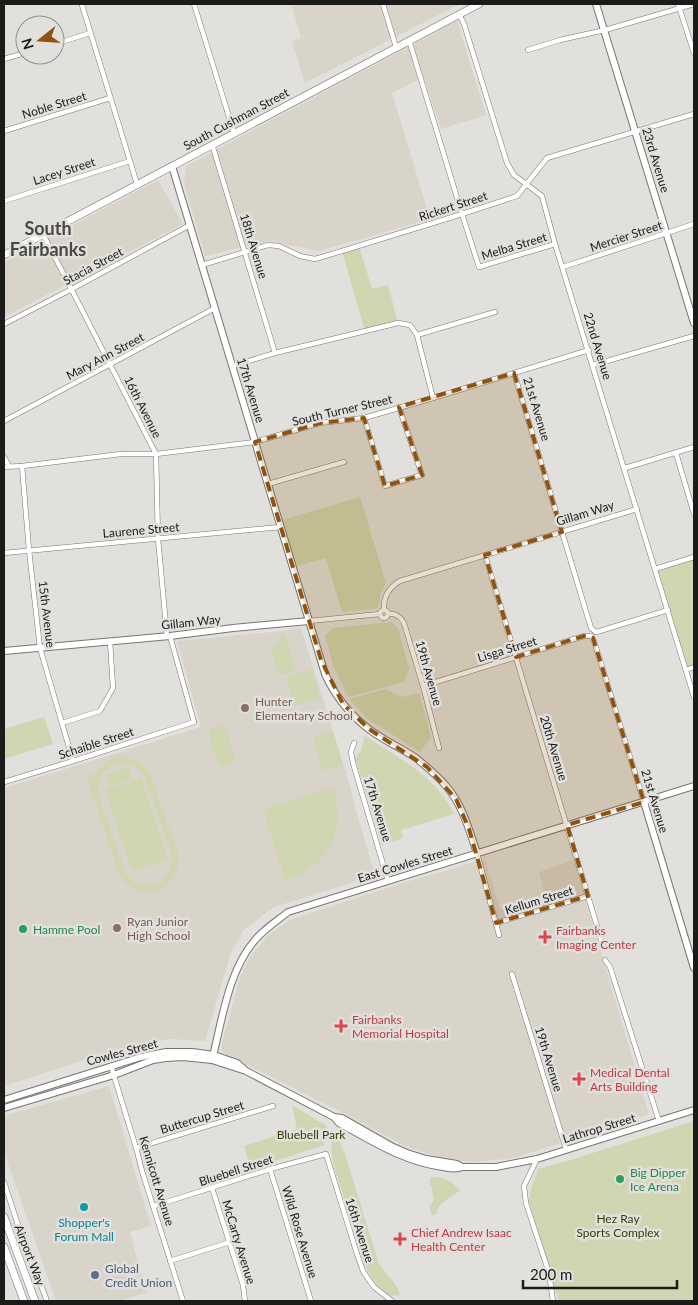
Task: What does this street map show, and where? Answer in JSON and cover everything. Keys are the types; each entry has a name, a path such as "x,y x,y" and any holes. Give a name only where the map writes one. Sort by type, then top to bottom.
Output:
{"main road":[{"name":"South Cushman Street","path":"4,255 479,4"},
{"name":"Airport Way","path":"4,1217 36,1301"},
{"name":"Airport Way","path":"4,1247 24,1301"}],"street":[{"path":"194,4 234,133"},
{"path":"383,4 396,47"},
{"name":"23rd Avenue","path":"596,4 694,323"},
{"path":"528,50 560,40 605,30 679,6 694,4"},
{"path":"82,5 137,184"},
{"path":"679,6 694,53"},
{"name":"22nd Avenue","path":"459,14 464,24 507,163 514,175 542,196 694,697"},
{"path":"65,41 90,33"},
{"path":"409,40 462,214"},
{"name":"Noble Street","path":"4,131 110,98"},
{"name":"Rickert Street","path":"202,265 268,245 279,246 300,256 315,259 462,214 517,196 547,158 694,114"},
{"name":"18th Avenue","path":"212,144 275,353"},
{"name":"Lacey Street","path":"4,201 130,161"},
{"name":"17th Avenue","path":"172,166 325,674 339,699 351,713 369,729 415,757 448,788 456,799 477,853"},
{"name":"Melba Street","path":"462,214 479,267 555,244"},
{"name":"Mercier Street","path":"563,266 694,224"},
{"name":"Stacia Street","path":"4,324 190,226"},
{"name":"16th Avenue","path":"42,234 156,454 158,539 168,636 194,722"},
{"name":"Mary Ann Street","path":"4,421 215,308"},
{"path":"417,335 494,312"},
{"path":"232,366 275,353 398,323 410,325 417,335 432,398"},
{"path":"593,366 694,336"},
{"name":"South Turner Street","path":"6,466 22,466 122,454 156,454 255,442 320,423 364,418 589,350"},
{"name":"21st Avenue","path":"514,373 593,630 596,632 668,610"},
{"path":"364,418 386,486 422,475 399,407"},
{"path":"624,468 694,447"},
{"path":"676,453 694,514"},
{"path":"4,457 6,466"},
{"path":"268,484 344,462"},
{"name":"15th Avenue","path":"22,466 40,648 73,762"},
{"name":"Gillam Way","path":"4,651 384,613 386,594 392,586 400,581 637,510"},
{"name":"Laurene Street","path":"4,553 281,527"},
{"name":"20th Avenue","path":"485,555 603,946"},
{"path":"655,569 694,557"},
{"name":"19th Avenue","path":"384,613 397,615 403,621 423,686 439,748"},
{"name":"Lisga Street","path":"423,686 584,636 591,636 594,641"},
{"path":"62,723 100,711 113,688 110,641"},
{"name":"21st Avenue","path":"594,641 694,968"},
{"path":"686,670 694,667"},
{"name":"Schaible Street","path":"4,782 73,762 194,722"},
{"name":"17th Avenue","path":"354,743 351,752 353,763 388,881"},
{"name":"East Cowles Street","path":"213,1058 230,988 241,961 257,937 288,912 694,786"},
{"path":"477,853 499,935"},
{"name":"Kellum Street","path":"496,924 588,896"},
{"path":"605,960 610,967 659,1121"},
{"name":"19th Avenue","path":"512,974 566,1149"},
{"name":"Cowles Street","path":"4,1100 142,1057 166,1052 192,1052 213,1058"},
{"name":"Cowles Street","path":"4,1108 114,1075 153,1060 183,1057 213,1058"},
{"name":"Lathrop Street","path":"213,1058 246,1071 334,1117 339,1123 391,1152 416,1162 438,1167 457,1169 510,1165 694,1110"},
{"name":"Kennicott Avenue","path":"112,1066 142,1171 183,1301"},
{"name":"Buttercup Street","path":"136,1148 273,1106"},
{"name":"16th Avenue","path":"326,1154 356,1254 363,1271 374,1286 392,1301"},
{"name":"Bluebell Street","path":"154,1206 270,1169 326,1154"},
{"path":"537,1158 524,1186 526,1203 549,1273 553,1301"},
{"name":"Wild Rose Avenue","path":"270,1169 311,1301"},
{"path":"4,1182 19,1228 47,1301"},
{"name":"McCarty Avenue","path":"212,1188 230,1242 245,1301"},
{"path":"170,1261 230,1242"}],"highlighted area":[{"path":"514,373 562,532 485,555 516,657 584,636 593,638 644,802 567,825 588,896 496,923 469,829 456,799 427,767 369,729 343,704 321,660 255,442 320,423 364,418 385,486 422,475 399,407"}],"shaded area":[{"path":"291,4 460,4 305,83 292,41 301,38"},
{"path":"457,21 486,115 441,129 424,77 392,93 430,219 319,251 268,241 205,256 184,183 186,166"},
{"path":"158,180 183,224 4,317 4,262"},
{"path":"301,628 347,776 375,875 274,907 242,931 241,937 231,952 205,1041 169,1039 97,1056 4,1086 4,788 201,727 177,641"},
{"path":"485,859 500,909 545,896 539,872 574,860 649,1114 514,1158 476,1162 442,1159 405,1146 223,1053 221,1047 239,981 248,960 267,936 290,920 399,884"},
{"path":"109,1086 151,1226 130,1232 146,1293 119,1301 56,1301 4,1152 4,1116"}],"green space":[{"path":"359,246 372,289 388,285 398,323 365,331 342,251"},
{"path":"360,497 386,583 381,592 378,608 342,612 326,558 293,567 279,521"},
{"path":"694,557 694,667 686,670 655,569"},
{"path":"391,622 398,628 409,669 404,682 348,697 333,665 325,636 333,628"},
{"path":"284,632 296,671 280,675 270,648"},
{"path":"311,669 320,698 295,706 286,678"},
{"path":"386,689 401,697 419,693 431,737 420,752 368,719 349,699"},
{"path":"44,717 53,744 4,759 4,729"},
{"path":"221,725 226,729 235,758 233,763 223,766 217,763 209,734 212,729"},
{"path":"333,731 343,765 323,771 313,737"},
{"path":"365,736 427,778 446,800 454,814 401,830 403,838 382,845 355,758 361,751"},
{"path":"114,758 132,759 144,766 150,773 178,853 178,866 174,876 168,884 159,889 149,892 139,891 129,886 120,877 86,776 91,774 93,778 103,764","holes":["120,763 138,769 145,778 171,853 171,863 168,872 163,879 149,885 133,880 126,873 99,796 98,790 102,775 110,767"]},
{"path":"128,767 132,779 110,786 106,775"},
{"path":"141,778 168,859 132,871 105,790"},
{"path":"333,787 338,818 336,832 331,845 313,866 285,880 264,813 267,808"},
{"name":"Bluebell Park","path":"292,1105 327,1126 324,1145 251,1169 244,1146 297,1129"},
{"name":"Hez Ray Sports Complex","path":"694,1121 694,1301 559,1301 529,1201 538,1169"},
{"path":"335,1140 339,1141 345,1154 378,1261 396,1285 399,1296 390,1295 382,1291 367,1269 333,1164 331,1147 332,1142"},
{"path":"431,1177 447,1180 460,1191 442,1204 437,1210 436,1215 432,1215 429,1208 434,1199 433,1188 430,1183"}],"place":[{"name":"Hunter Elementary School","path":"245,708"},
{"name":"Ryan Junior High School","path":"117,928"},
{"name":"Hamme Pool","path":"23,929"},
{"name":"Fairbanks Imaging Center","path":"545,937"},
{"name":"Fairbanks Memorial Hospital","path":"341,1026"},
{"name":"Medical Dental Arts Building","path":"579,1079"},
{"name":"Big Dipper Ice Arena","path":"620,1179"},
{"name":"Shopper's Forum Mall","path":"84,1207"},
{"name":"Chief Andrew Isaac Health Center","path":"400,1239"},
{"name":"Global Credit Union","path":"95,1275"}],"district":[{"name":"South Fairbanks","path":"48,238"}]}
